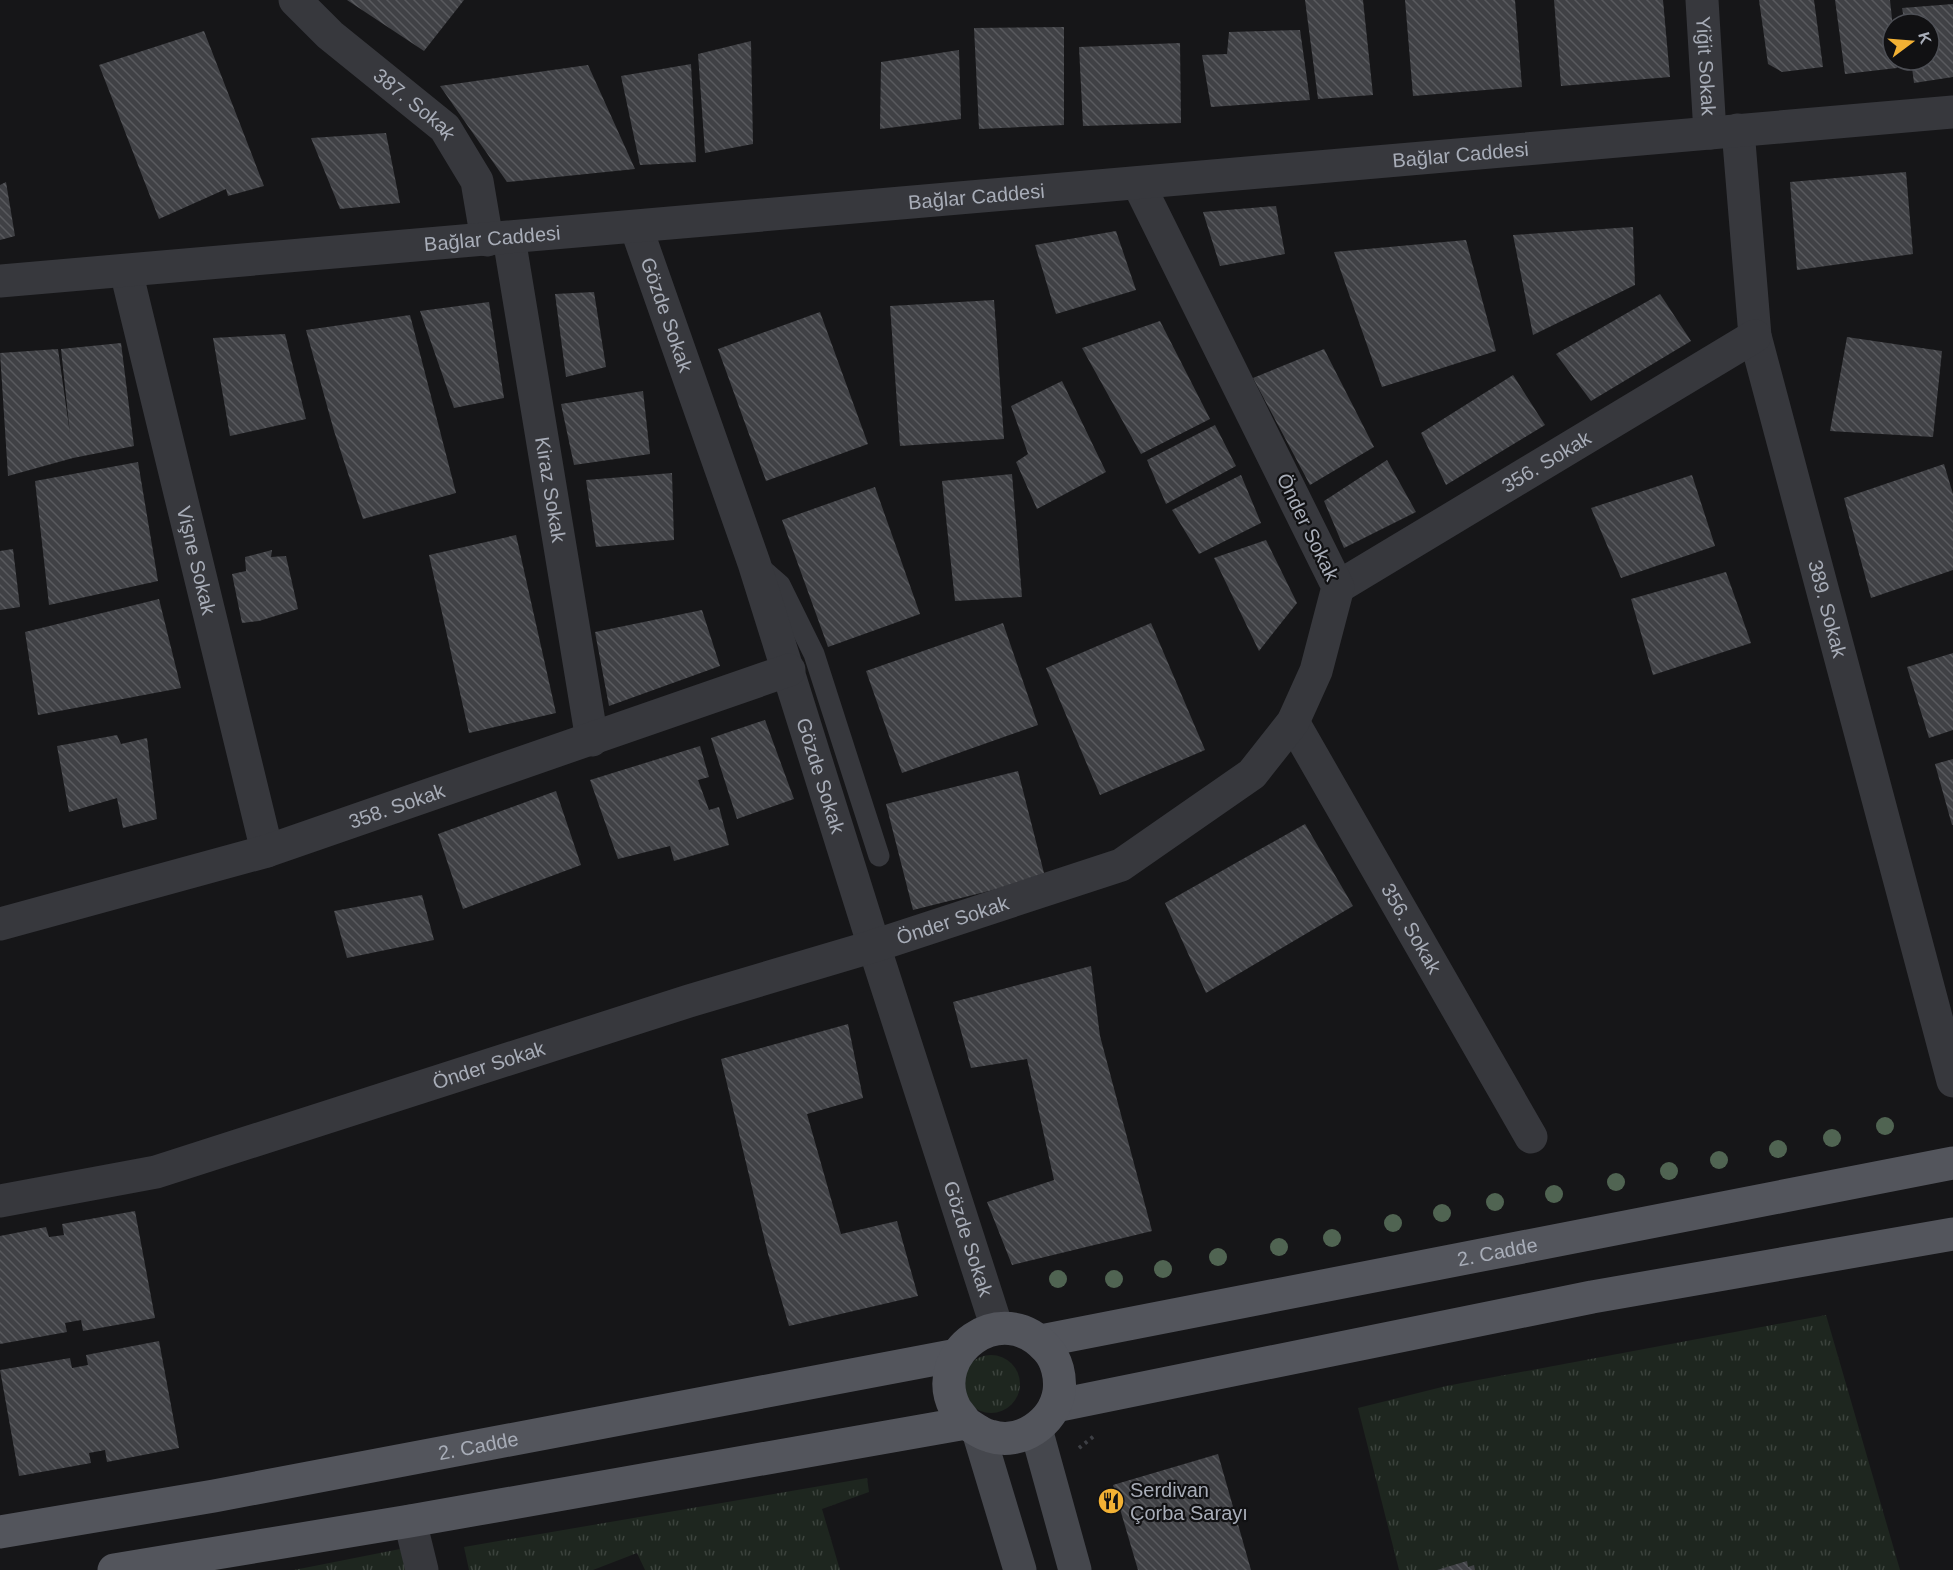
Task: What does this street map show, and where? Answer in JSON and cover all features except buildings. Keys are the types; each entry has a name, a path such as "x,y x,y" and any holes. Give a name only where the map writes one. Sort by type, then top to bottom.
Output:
{"main road":[{"name":"2. Cadde","path":"1041,1341 1953,1163"},
{"path":"1045,1417 1592,1297 1953,1234"},
{"path":"997,1328 1013,1328 1041,1341 1057,1365 1059,1379 1059,1393 1045,1417 1022,1436 992,1437 972,1427 955,1408 950,1391 950,1372 957,1355 967,1342 981,1333 997,1328"},
{"name":"2. Cadde","path":"0,1532 214,1496 957,1355"},
{"path":"1045,1417 1075,1570"},
{"path":"114,1570 169,1565 410,1521 972,1427"},
{"path":"972,1427 1020,1570"}],"street":[{"name":"387. Sokak","path":"296,0 330,35 445,128 477,181 498,239"},
{"name":"Yiğit Sokak","path":"1702,0 1724,132"},
{"name":"Bağlar Caddesi","path":"0,281 1953,112"},
{"name":"389. Sokak","path":"1724,132 1755,336 1953,1081"},
{"name":"Önder Sokak","path":"0,1201 156,1172 689,1001 874,946 1121,865 1252,774 1293,722 1316,671 1338,587 1138,183"},
{"name":"Gözde Sokak","path":"636,227 754,563 997,1328"},
{"name":"Kiraz Sokak","path":"498,239 592,740"},
{"name":"Vişne Sokak","path":"126,271 267,851"},
{"name":"356. Sokak","path":"1338,587 1755,336"},
{"name":"358. Sokak","path":"0,924 267,851 789,670"},
{"name":"356. Sokak","path":"1293,722 1531,1137"},
{"path":"410,1521 422,1570"}],"lane":[{"path":"754,563 780,585 814,654 879,856"}],"green space":[{"path":"1826,1315 1900,1570 1399,1570 1358,1408 1446,1386"},
{"path":"991,1355 1007,1360 1015,1368 1020,1384 1015,1400 1007,1408 991,1413 975,1408 967,1400 962,1384 967,1368 975,1360"},
{"path":"867,1478 869,1492 822,1509 840,1570 645,1570 637,1553 593,1570 469,1570 464,1547"},
{"path":"400,1549 407,1570 294,1570"}],"place":[{"name":"Serdivan Çorba Sarayı","path":"1111,1501"}]}
